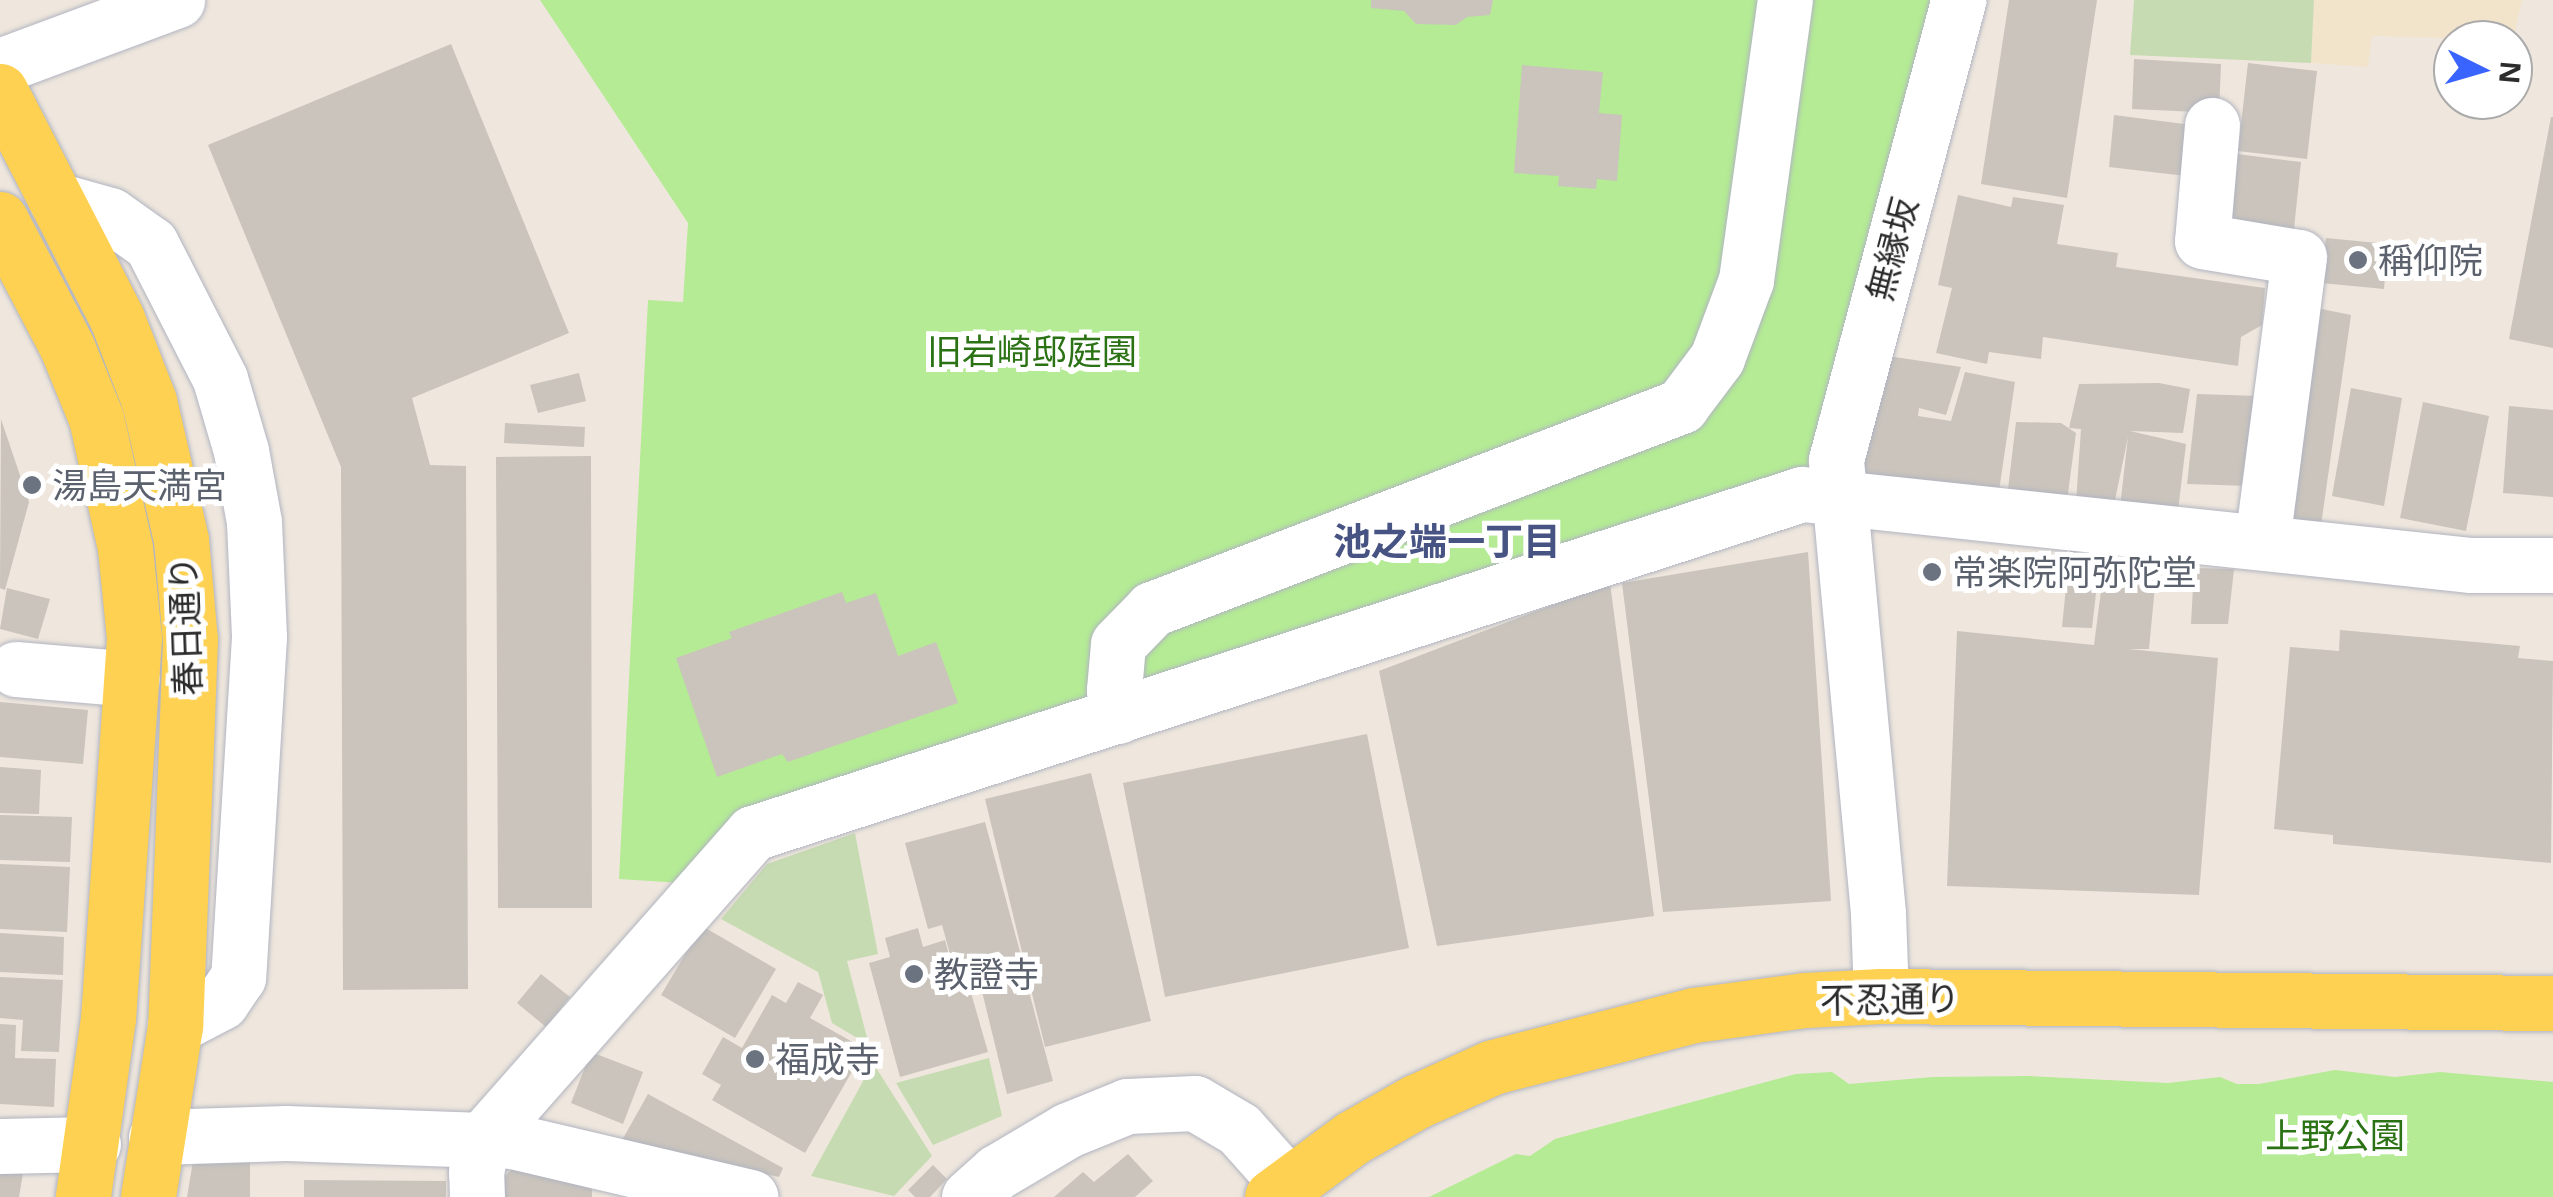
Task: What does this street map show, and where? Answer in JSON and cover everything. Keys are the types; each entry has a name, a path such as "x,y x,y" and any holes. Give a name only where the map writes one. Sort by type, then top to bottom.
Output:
{"main road":[{"name":"春日通り","path":"0,90 136,368 168,469 182,540 190,640 175,1026 148,1197"},
{"name":"春日通り","path":"0,219 66,348 96,418 126,548 134,638 108,1018 84,1197"},
{"path":"28,273 68,223"},
{"name":"不忍通り","path":"1280,1190 1400,1111 1493,1067 1694,1015 1806,1000 1881,996 2553,1003"}],"street":[{"path":"0,66 177,0"},
{"path":"1118,716 1114,690 1118,644 1152,610 1681,406 1717,358 1746,280 1785,0"},
{"name":"無縁坂","path":"1881,996 1878,913 1836,460 1958,0"},
{"path":"2212,125 2202,240 2299,257 2262,542"},
{"path":"68,223 110,215 151,244 220,379 241,451 254,522 258,637 238,977 221,1002 175,1026"},
{"path":"478,1197 476,1172 483,1139 753,833 1802,494 2471,565 2553,565"},
{"path":"187,736 240,671 258,637"},
{"path":"16,669 132,679"},
{"path":"969,1197 997,1172 1068,1130 1127,1106 1196,1103 1238,1129 1280,1190"},
{"path":"156,1137 286,1132 512,1141 751,1197"},
{"path":"0,1146 93,1144"}],"shaded area":[{"path":"2314,0 2522,0 2518,20 2433,20 2433,38 2372,36 2368,67 2311,63"}],"green space":[{"name":"旧岩崎邸庭園","path":"540,0 1932,0 1808,479 682,883 619,879 648,300 683,302 688,223"},
{"path":"2134,0 2314,0 2311,63 2130,55"},
{"path":"855,833 878,954 847,961 869,1045 832,1023 818,972 721,919 767,864"},
{"path":"989,1058 1002,1116 933,1145 896,1083"},
{"path":"873,1063 932,1156 894,1196 811,1176"},
{"name":"上野公園","path":"2335,1070 2395,1077 2440,1072 2553,1082 2553,1197 1429,1197 1516,1154 1530,1156 1555,1139 1796,1074 1832,1072 1849,1084 1933,1077 2029,1076 2168,1083 2220,1077 2237,1084 2259,1084"}],"building":[{"path":"1371,0 1493,0 1490,15 1467,17 1456,25 1416,24 1404,11 1371,8"},
{"path":"2009,0 2097,0 2067,198 1981,184"},
{"path":"451,44 569,333 412,398 430,465 466,466 468,989 343,990 341,467 208,145"},
{"path":"2134,59 2221,64 2219,113 2132,109"},
{"path":"2248,63 2317,71 2307,159 2238,151"},
{"path":"1522,65 1603,72 1599,113 1622,115 1617,181 1597,179 1596,189 1558,186 1559,176 1514,173"},
{"path":"2114,115 2192,125 2186,176 2109,167"},
{"path":"2553,117 2553,348 2509,339"},
{"path":"2229,153 2301,162 2293,238 2219,224"},
{"path":"1958,195 2011,207 2013,197 2064,205 2057,244 2118,253 2116,267 2265,288 2262,325 2241,337 2238,366 2043,337 2041,359 1989,352 1987,364 1936,353 1952,288 1938,285"},
{"path":"2326,238 2388,244 2384,289 2321,283"},
{"path":"2307,306 2351,315 2321,525 2279,520"},
{"path":"1888,356 1961,367 1946,415 1919,408 1918,416 1951,421 1965,372 2015,382 1999,491 1860,477"},
{"path":"579,373 586,401 538,413 530,385"},
{"path":"2159,383 2190,389 2183,433 2130,431 2186,444 2178,511 2120,507 2128,437 2114,505 2076,503 2081,429 2069,428 2079,384"},
{"path":"2351,388 2402,398 2384,506 2332,496"},
{"path":"2197,394 2259,396 2250,486 2187,484"},
{"path":"2423,402 2489,416 2466,531 2400,518"},
{"path":"2509,406 2553,410 2553,497 2503,493"},
{"path":"1,419 29,502 5,590 0,588"},
{"path":"2016,422 2061,423 2076,433 2067,501 2008,489"},
{"path":"505,423 585,427 584,447 504,443"},
{"path":"591,456 592,908 498,908 496,457"},
{"path":"2070,547 2101,550 2092,628 2062,627"},
{"path":"1808,552 1831,901 1663,912 1622,583"},
{"path":"2105,560 2157,565 2149,649 2129,649 2218,658 2199,895 1947,886 1957,631 2094,645"},
{"path":"2194,568 2234,569 2228,624 2191,624"},
{"path":"1610,583 1654,916 1437,946 1379,671"},
{"path":"7,588 50,599 38,639 0,629"},
{"path":"842,592 846,603 876,593 898,656 936,642 958,703 788,762 782,754 717,777 676,658 732,638 729,632"},
{"path":"2340,630 2520,646 2518,658 2553,661 2551,863 2333,844 2333,835 2274,829 2290,647 2339,651"},
{"path":"0,702 88,710 83,764 0,757"},
{"path":"1367,734 1409,948 1165,997 1123,783"},
{"path":"0,767 41,770 39,814 0,813"},
{"path":"1091,773 1151,1021 1045,1047 985,799"},
{"path":"0,815 72,817 70,862 0,860"},
{"path":"985,822 1022,959 996,966 1000,979 1024,973 1053,1081 1007,1094 977,971 956,976 942,925 928,929 905,843"},
{"path":"0,864 70,867 67,932 0,929"},
{"path":"702,926 776,969 735,1038 661,995"},
{"path":"918,928 923,947 945,940 958,989 969,986 988,1052 900,1077 869,963 890,957 885,938"},
{"path":"0,933 64,937 63,975 0,972"},
{"path":"541,974 570,997 546,1027 517,1003"},
{"path":"0,977 63,980 59,1052 21,1051 23,1020 0,1018"},
{"path":"798,982 823,995 810,1018 865,1049 805,1153 712,1100 721,1085 702,1074 723,1037 742,1048 772,995 786,1003"},
{"path":"0,1024 16,1025 15,1058 56,1059 54,1107 0,1104"},
{"path":"591,1052 643,1072 623,1124 571,1103"},
{"path":"648,1094 783,1168 779,1177 621,1142"},
{"path":"1128,1154 1153,1181 1135,1197 1054,1197 1083,1172 1094,1182"},
{"path":"193,1161 250,1161 250,1197 187,1197"},
{"path":"933,1165 947,1179 930,1197 915,1197 908,1190"},
{"path":"513,1168 592,1189 592,1197 499,1197 498,1183"},
{"path":"0,1172 23,1173 19,1197 0,1197"},
{"path":"304,1180 446,1181 446,1197 304,1197"}],"place":[{"name":"稱仰院","path":"2358,260"},
{"name":"湯島天満宮","path":"32,485"},
{"name":"常楽院阿弥陀堂","path":"1932,572"},
{"name":"教證寺","path":"914,974"},
{"name":"福成寺","path":"755,1059"}],"district":[{"name":"池之端一丁目","path":"1447,541"}]}
